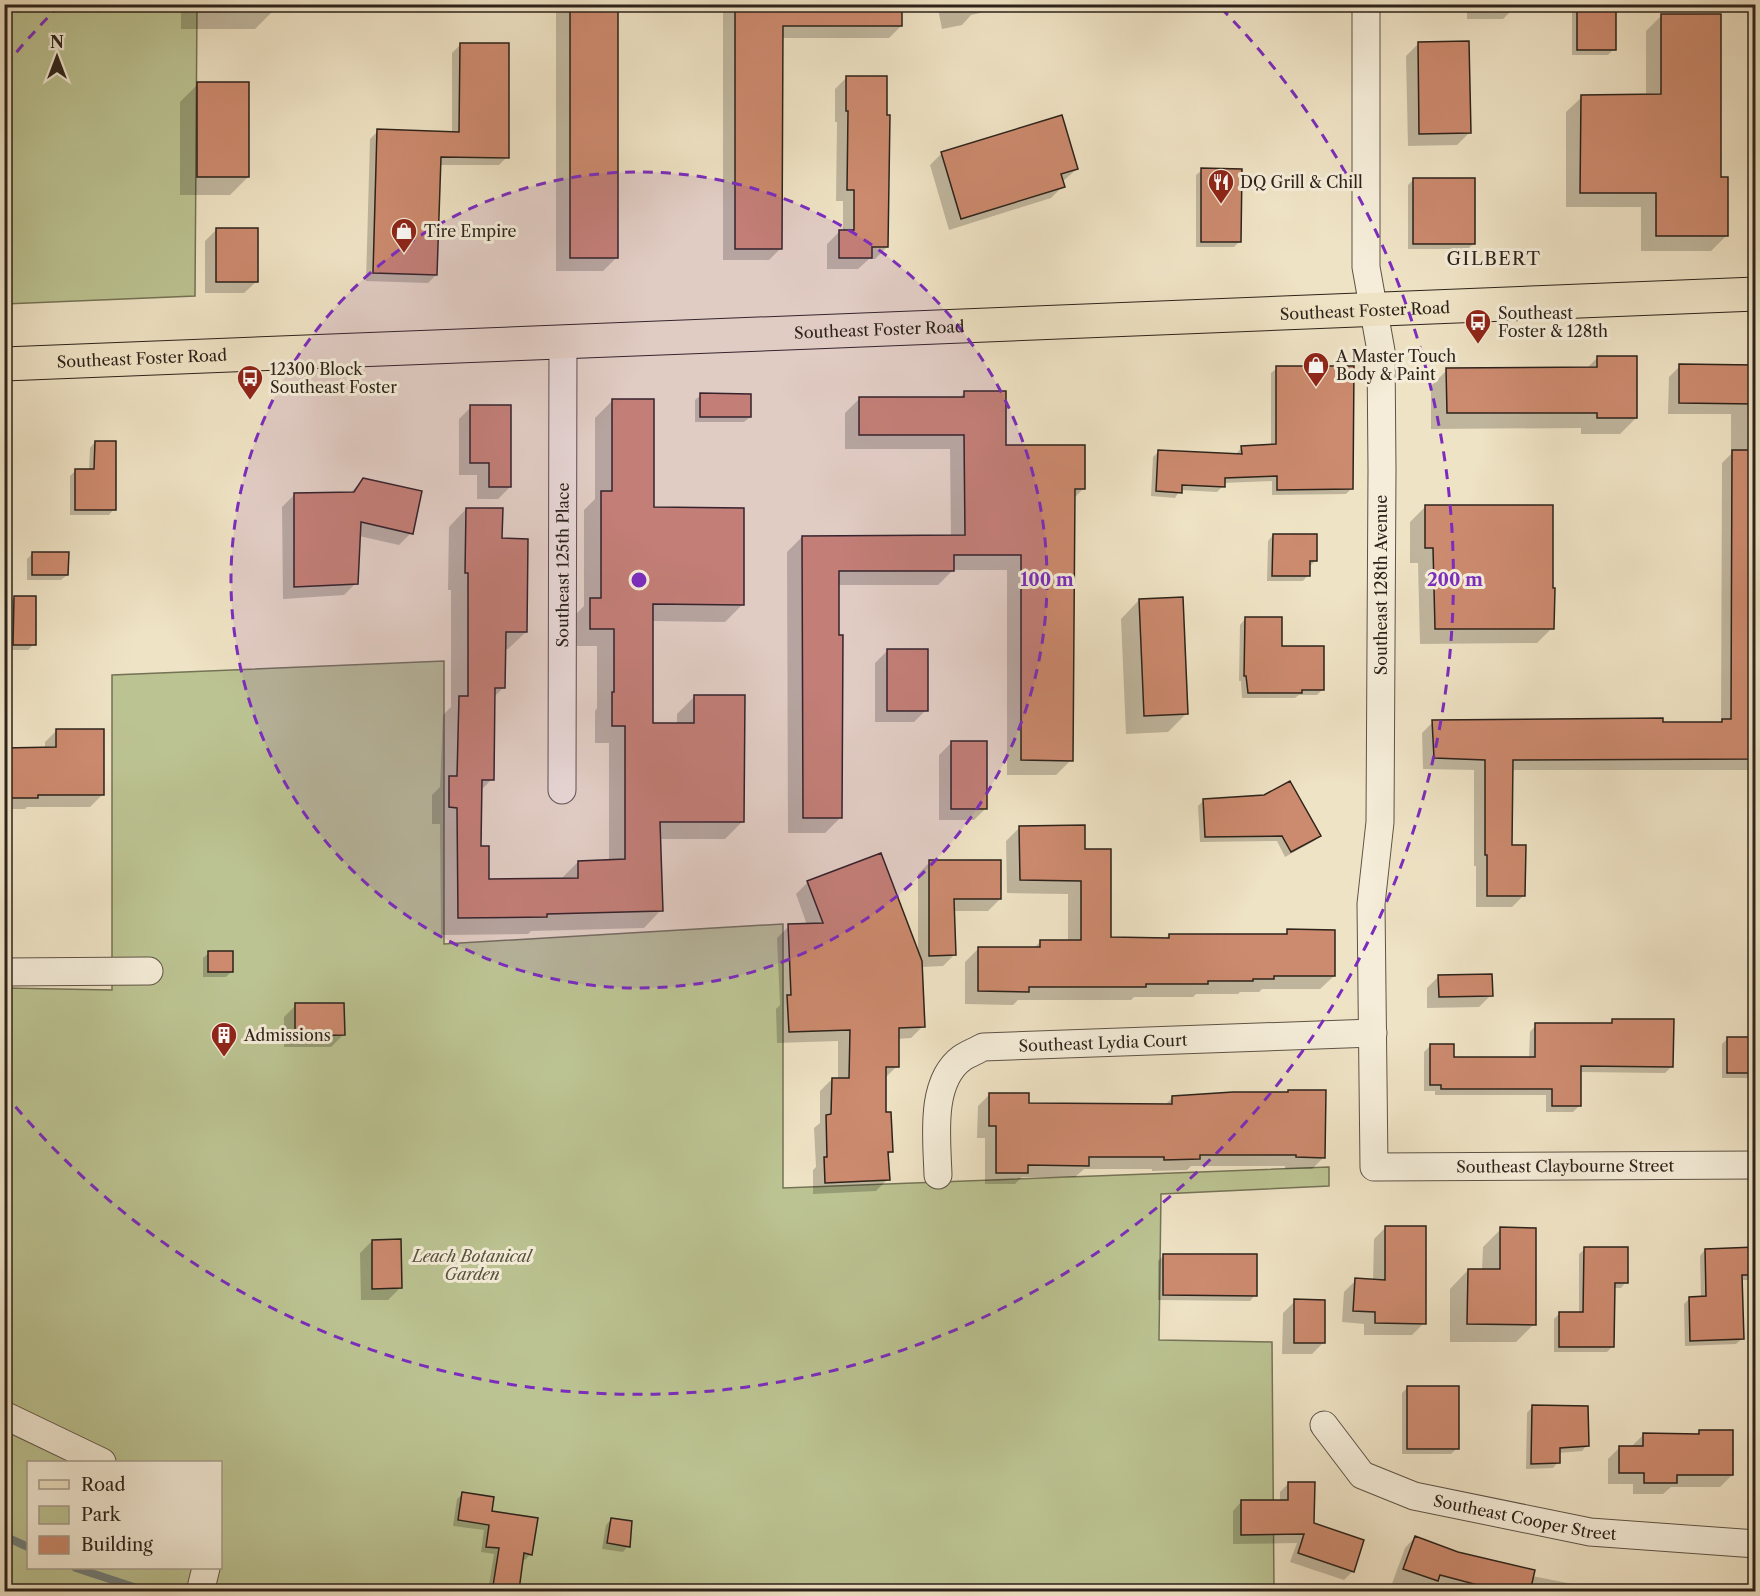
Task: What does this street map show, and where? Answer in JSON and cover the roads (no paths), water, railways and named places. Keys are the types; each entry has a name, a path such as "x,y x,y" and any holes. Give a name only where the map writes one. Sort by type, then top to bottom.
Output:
{"main road":[{"name":"Southeast Foster Road","path":"4,364 1755,294"}],"street":[{"name":"Southeast 128th Avenue","path":"1366,4 1366,267 1381,351 1382,482 1380,822 1371,904 1374,1167"},
{"name":"Southeast 125th Place","path":"562,790 563,341"},
{"path":"4,972 148,971"},
{"name":"Southeast Lydia Court","path":"938,1174 937,1105 947,1076 961,1059 983,1047 1373,1033"},
{"name":"Southeast Claybourne Street","path":"1374,1167 1755,1165"},
{"path":"4,1415 100,1461"},
{"name":"Southeast Cooper Street","path":"1324,1425 1362,1475 1414,1496 1590,1532 1755,1545"},
{"path":"200,1592 206,1569"}],"waterway":[{"path":"4,1536 27,1547"},
{"path":"79,1569 149,1592"}],"place":[{"name":"DQ Grill & Chill","path":"1221,205"},
{"name":"Tire Empire","path":"404,254"},
{"name":"Southeast Foster & 128th","path":"1478,345"},
{"name":"A Master Touch Body & Paint","path":"1316,388"},
{"name":"12300 Block Southeast Foster","path":"250,401"},
{"name":"Admissions","path":"224,1058"}],"district":[{"name":"GILBERT","path":"1494,259"}],"park label":[{"name":"Leach Botanical Garden","path":"472,1265"}]}
